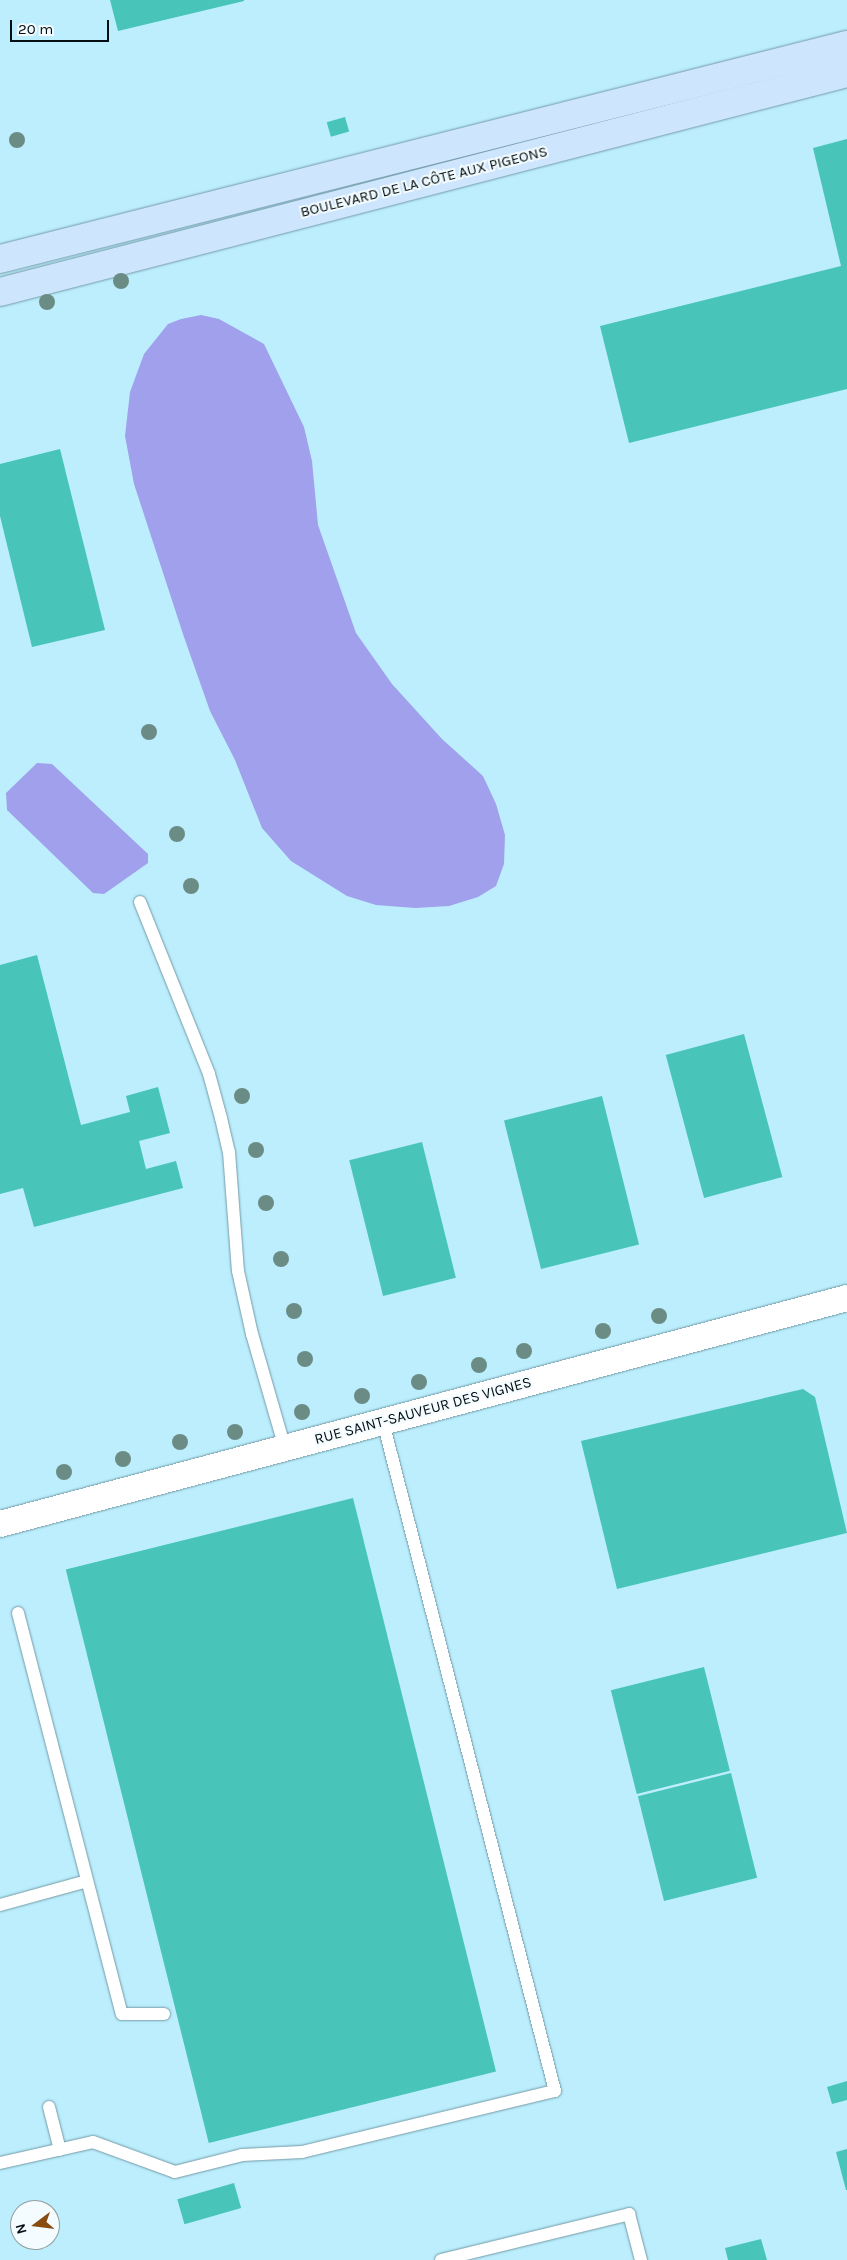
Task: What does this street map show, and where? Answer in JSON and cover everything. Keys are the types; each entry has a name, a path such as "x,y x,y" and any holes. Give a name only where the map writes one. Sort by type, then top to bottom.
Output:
{"street":[{"name":"BOULEVARD DE LA CÔTE AUX PIGEONS","path":"0,259 847,45"},
{"name":"BOULEVARD DE LA CÔTE AUX PIGEONS","path":"0,292 847,73"},
{"name":"RUE SAINT-SAUVEUR DES VIGNES","path":"0,1524 847,1298"}],"lane":[{"path":"140,902 209,1074 221,1118 229,1152 238,1271 252,1334 285,1448"},
{"path":"0,2163 93,2142 175,2172 242,2155 302,2152 555,2091 383,1422"},
{"path":"18,1613 122,2014 164,2014"},
{"path":"0,1905 87,1880"},
{"path":"49,2107 60,2150"},
{"path":"441,2260 629,2214 641,2260"}],"shaded area":[{"path":"0,0 847,0 847,2260 0,2260"}],"water":[{"path":"201,315 219,319 264,344 304,427 312,461 318,525 356,633 392,684 442,739 483,776 496,804 505,835 504,864 496,886 478,897 449,906 415,908 376,905 347,896 291,861 262,828 235,760 210,711 184,637 134,484 125,436 130,392 144,354 168,324"},
{"path":"37,763 52,764 148,854 148,863 104,894 93,893 7,810 6,793"}],"building":[{"path":"110,0 244,0 244,1 118,31"},
{"path":"345,117 349,131 331,137 327,122"},
{"path":"847,139 847,389 629,443 600,326 841,266 813,148"},
{"path":"60,449 105,630 32,647 0,516 0,464"},
{"path":"37,955 81,1125 130,1112 126,1096 158,1087 170,1133 139,1141 146,1169 176,1161 183,1188 34,1227 23,1188 0,1194 0,965"},
{"path":"744,1034 782,1177 704,1198 666,1055"},
{"path":"602,1096 639,1244 541,1269 504,1120"},
{"path":"422,1142 456,1278 383,1296 349,1160"},
{"path":"803,1389 815,1397 847,1533 617,1589 581,1441"},
{"path":"353,1498 496,2071 209,2143 66,1570"},
{"path":"704,1667 730,1771 637,1794 611,1690"},
{"path":"731,1773 757,1878 664,1901 638,1796"},
{"path":"847,2081 847,2100 832,2104 827,2087"},
{"path":"847,2149 847,2190 846,2190 836,2152"},
{"path":"234,2183 241,2208 184,2224 177,2199"},
{"path":"761,2239 767,2260 728,2260 725,2248"}]}
